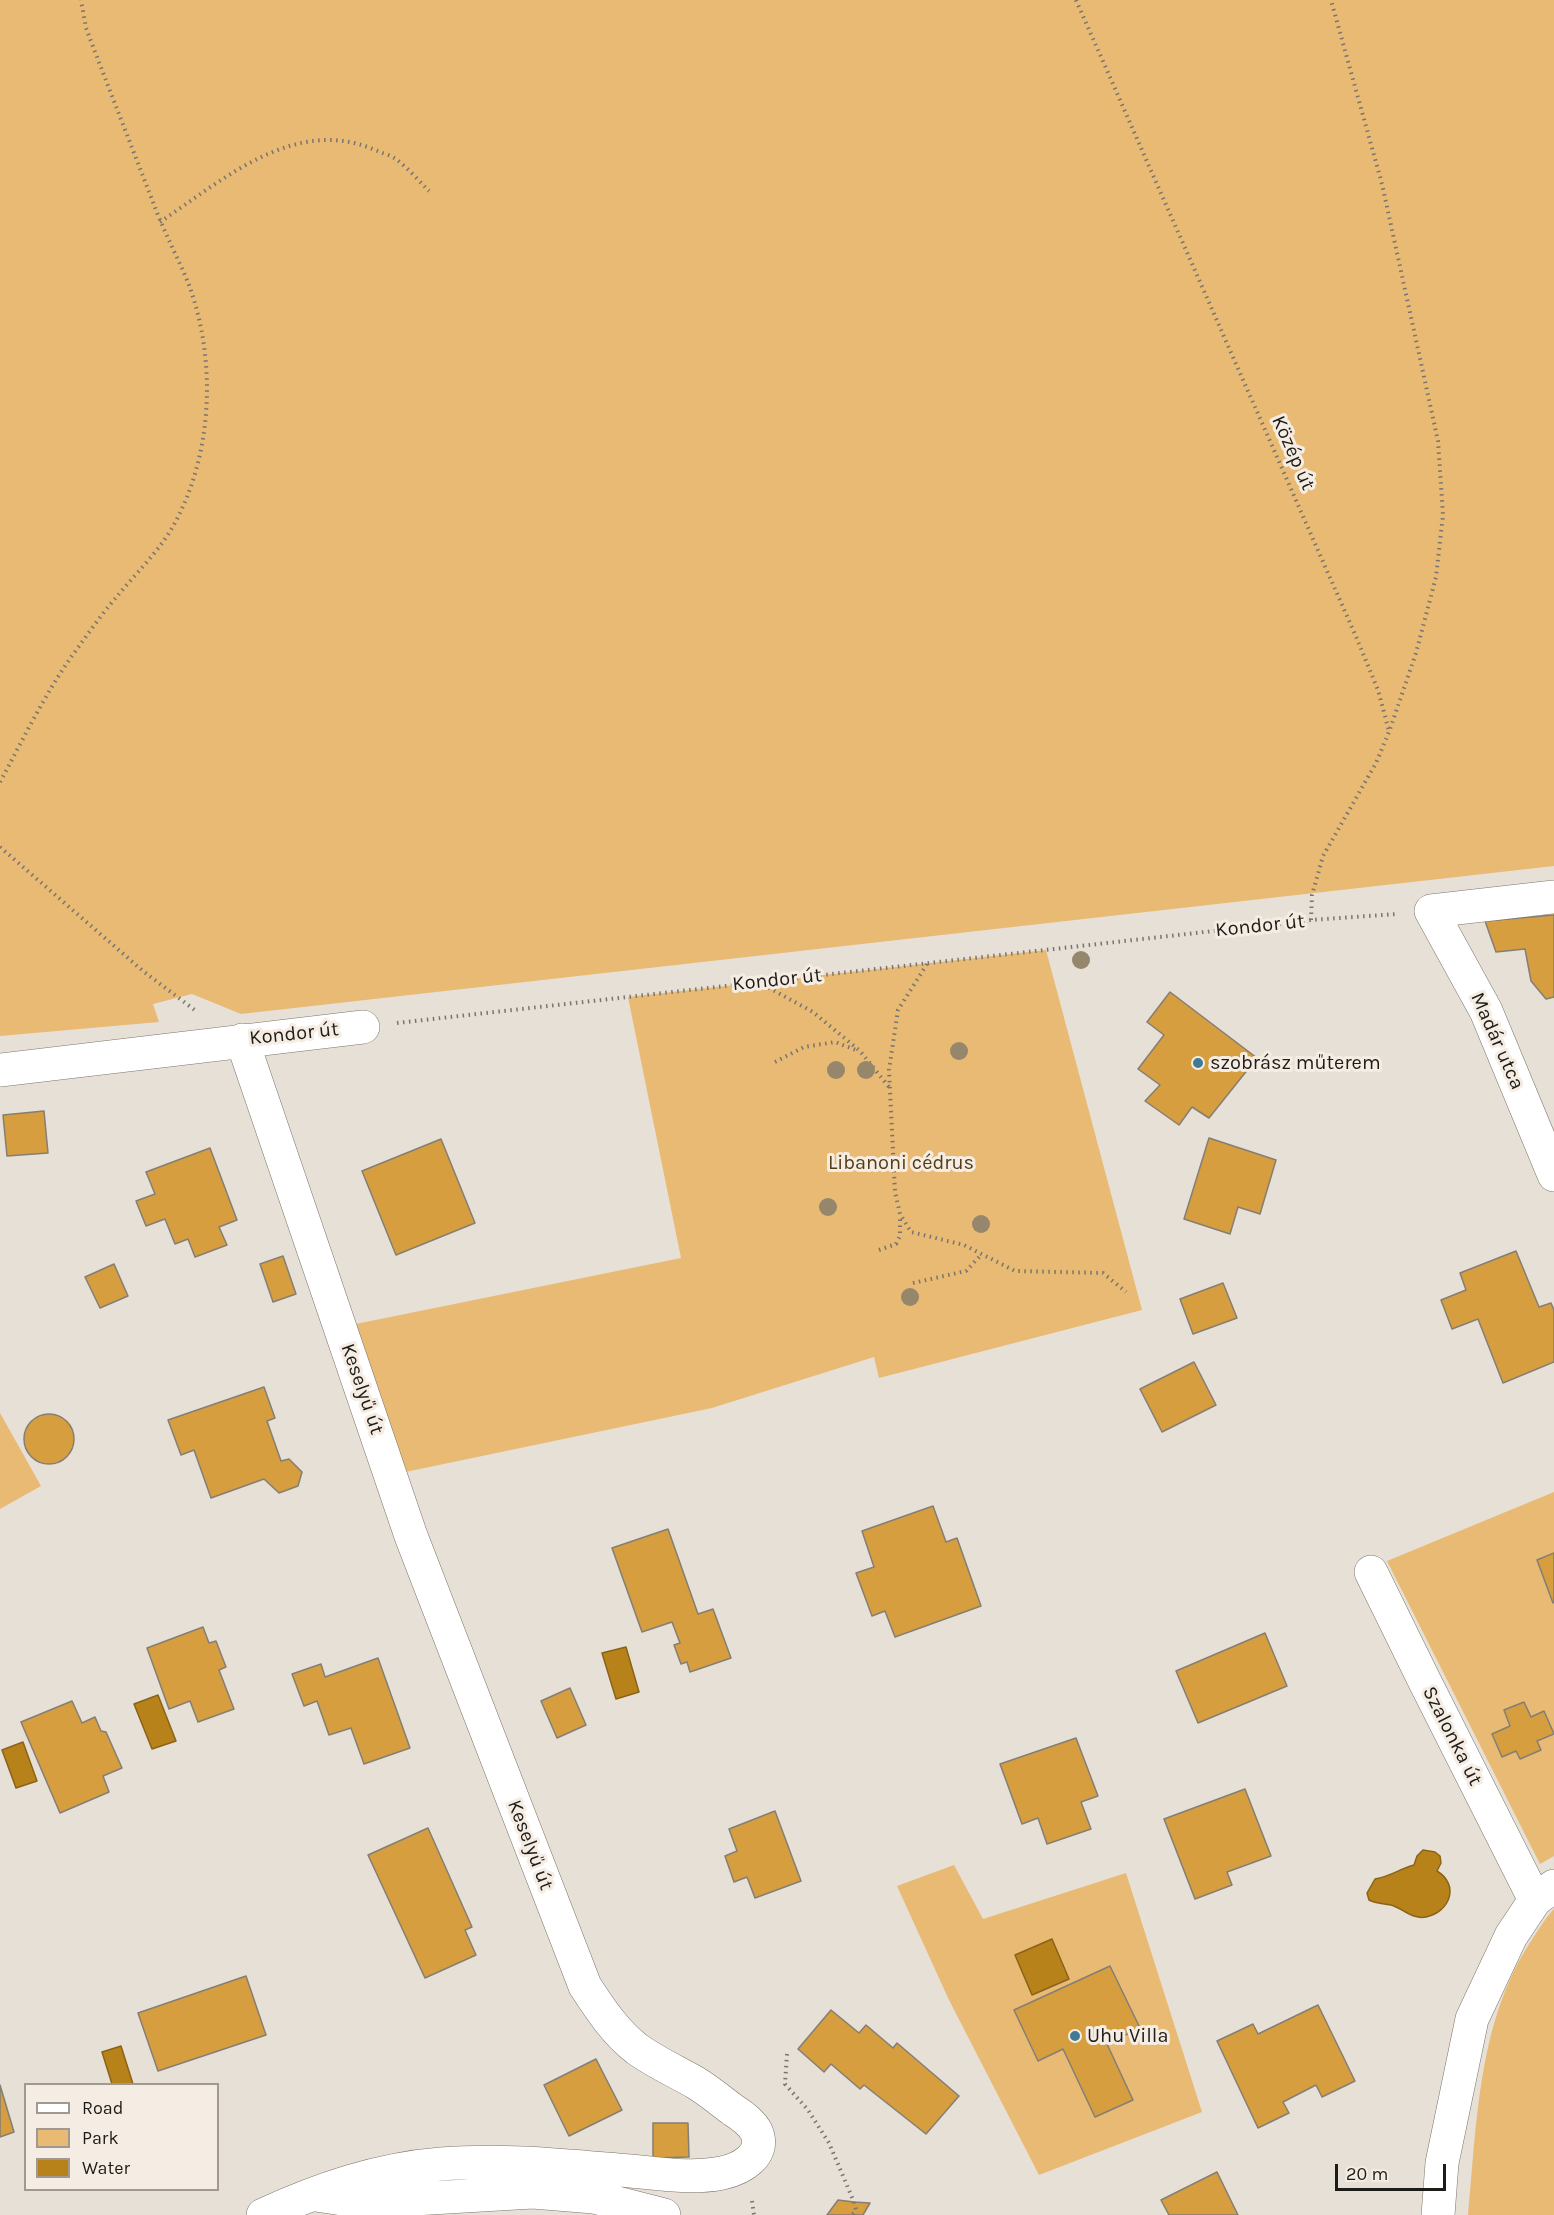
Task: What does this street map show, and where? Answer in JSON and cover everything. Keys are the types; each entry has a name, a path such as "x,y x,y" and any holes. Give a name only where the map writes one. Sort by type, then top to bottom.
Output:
{"street":[{"path":"1431,912 1554,897"},
{"name":"Madár utca","path":"1431,912 1486,1011 1554,1175"},
{"name":"Kondor út","path":"0,1070 363,1027"},
{"name":"Keselyű út","path":"242,1040 411,1536 585,1986 610,2022 637,2049 699,2085 747,2120 756,2131 759,2146 754,2157 746,2164 725,2172 703,2175 662,2175 620,2170 491,2162 450,2163 349,2180 314,2194"},
{"name":"Szalonka út","path":"1371,1572 1429,1691 1545,1893 1511,1936 1472,2019 1442,2163 1438,2215"},
{"path":"263,2215 314,2194 363,2202 533,2192 594,2197 664,2215"}],"path":[{"path":"0,782 37,714 78,647 117,596 154,554 177,520 195,477 204,427 207,382 202,332 189,286 160,222 86,28 81,0"},
{"name":"Közép út","path":"1076,0 1357,639 1378,690 1389,732"},
{"path":"1311,920 1312,895 1323,856 1376,764 1416,653 1436,577 1443,515 1438,441 1382,184 1331,0"},
{"path":"160,222 239,169 278,149 315,139 359,143 396,159 429,191"},
{"path":"0,847 143,970 201,1015 242,1040"},
{"name":"Kondor út","path":"363,1027 1311,920 1431,912"},
{"path":"879,1250 896,1244 900,1236 900,1214 895,1192 889,1070 897,1010 927,963"},
{"path":"758,982 813,1012 860,1051 890,1087"},
{"path":"775,1062 804,1047 835,1042 860,1051"},
{"path":"900,1214 911,1232 964,1245 1014,1271 1103,1273 1126,1292"},
{"path":"913,1283 966,1271 981,1255"},
{"path":"787,2054 785,2084 808,2110 829,2143 854,2202 856,2210 852,2215"}],"green space":[{"path":"0,0 1554,0 1554,866 241,1014 192,994 153,1004 159,1022 0,1036"},
{"name":"Libanoni cédrus","path":"1046,950 1142,1310 879,1378 874,1357 712,1408 391,1475 341,1327 681,1258 628,997"},
{"path":"0,1413 41,1486 0,1509"},
{"path":"1554,1492 1554,1856 1540,1864 1387,1561"},
{"path":"954,1865 983,1919 1126,1873 1202,2112 1039,2175 949,2000 897,1886"},
{"path":"1554,1909 1554,2215 1468,2215 1478,2108 1491,2037 1501,2002 1515,1969 1545,1919"}],"water":[{"path":"626,1647 639,1692 616,1699 602,1653"},
{"path":"158,1695 176,1741 152,1749 134,1704"},
{"path":"23,1742 37,1781 16,1788 2,1750"},
{"path":"1423,1850 1435,1852 1440,1856 1441,1863 1437,1871 1444,1877 1450,1890 1446,1904 1441,1910 1421,1917 1395,1906 1369,1900 1367,1893 1375,1879 1414,1865 1417,1856"},
{"path":"1052,1939 1069,1979 1032,1995 1015,1955"},
{"path":"121,2046 133,2083 112,2083 102,2052"}],"building":[{"path":"1554,915 1554,997 1546,999 1531,981 1525,949 1496,952 1485,921"},
{"name":"szobrász műterem","path":"1170,992 1257,1058 1209,1118 1192,1107 1179,1125 1145,1101 1160,1085 1138,1069 1164,1035 1147,1022"},
{"path":"44,1111 48,1153 7,1156 3,1115"},
{"path":"1209,1138 1276,1160 1260,1214 1238,1207 1230,1234 1184,1219"},
{"path":"441,1139 475,1223 396,1255 362,1171"},
{"path":"210,1148 237,1220 219,1227 227,1245 195,1257 188,1239 175,1244 165,1219 146,1226 136,1201 155,1194 146,1172"},
{"path":"1516,1251 1539,1307 1551,1303 1554,1310 1554,1362 1503,1383 1478,1319 1452,1329 1441,1300 1466,1290 1460,1273"},
{"path":"283,1256 296,1294 273,1302 260,1264"},
{"path":"114,1264 128,1296 100,1308 85,1277"},
{"path":"1223,1283 1237,1318 1193,1334 1180,1299"},
{"path":"1194,1362 1216,1405 1162,1432 1140,1389"},
{"path":"264,1387 275,1418 267,1421 281,1461 289,1459 302,1472 298,1486 279,1493 264,1479 211,1498 194,1450 181,1455 168,1420"},
{"path":"44,1414 54,1414 67,1421 74,1434 74,1444 67,1457 54,1464 44,1464 35,1460 28,1453 24,1444 24,1434 28,1425 35,1418"},
{"path":"933,1506 946,1542 957,1538 981,1606 895,1637 885,1611 872,1616 856,1573 874,1567 862,1531"},
{"path":"668,1529 698,1614 713,1609 731,1658 690,1672 687,1662 681,1664 674,1645 680,1643 672,1622 642,1632 612,1548"},
{"path":"1554,1553 1554,1602 1553,1603 1537,1560"},
{"path":"203,1627 209,1643 216,1641 226,1667 219,1670 234,1709 198,1722 190,1701 169,1709 147,1648"},
{"path":"1265,1633 1287,1686 1198,1723 1176,1671"},
{"path":"378,1658 410,1748 364,1764 351,1728 329,1735 317,1701 304,1706 292,1674 321,1664 325,1677"},
{"path":"570,1688 586,1725 557,1738 541,1701"},
{"path":"72,1701 82,1723 95,1717 101,1731 106,1732 122,1768 103,1776 109,1792 60,1813 21,1722"},
{"path":"1524,1702 1531,1717 1544,1711 1554,1734 1537,1741 1541,1750 1520,1759 1516,1751 1502,1757 1492,1734 1510,1726 1504,1710"},
{"path":"1076,1738 1098,1796 1081,1802 1091,1829 1047,1844 1038,1818 1022,1824 1000,1764"},
{"path":"1245,1789 1271,1856 1227,1872 1232,1885 1195,1899 1164,1819"},
{"path":"775,1811 801,1881 755,1898 747,1877 734,1882 725,1856 737,1851 729,1829"},
{"path":"428,1828 472,1927 465,1930 476,1955 425,1978 368,1855"},
{"name":"Uhu Villa","path":"1110,1966 1140,2028 1107,2044 1133,2100 1095,2117 1063,2049 1038,2061 1014,2010"},
{"path":"246,1976 266,2035 158,2071 138,2013"},
{"path":"1318,2005 1355,2081 1322,2097 1316,2085 1283,2102 1289,2113 1258,2128 1217,2041 1253,2024 1258,2034"},
{"path":"831,2010 859,2033 866,2025 893,2048 897,2043 959,2096 926,2134 864,2085 860,2089 831,2064 824,2072 798,2049"},
{"path":"596,2059 622,2110 569,2136 544,2085"},
{"path":"0,2085 14,2132 0,2137"},
{"path":"653,2123 688,2123 689,2157 653,2158"},
{"path":"1217,2172 1238,2215 1169,2215 1161,2200"},
{"path":"838,2200 870,2203 863,2215 827,2215"}],"place":[{"name":"szobrász műterem","path":"1198,1063"},
{"name":"Uhu Villa","path":"1075,2036"}]}
